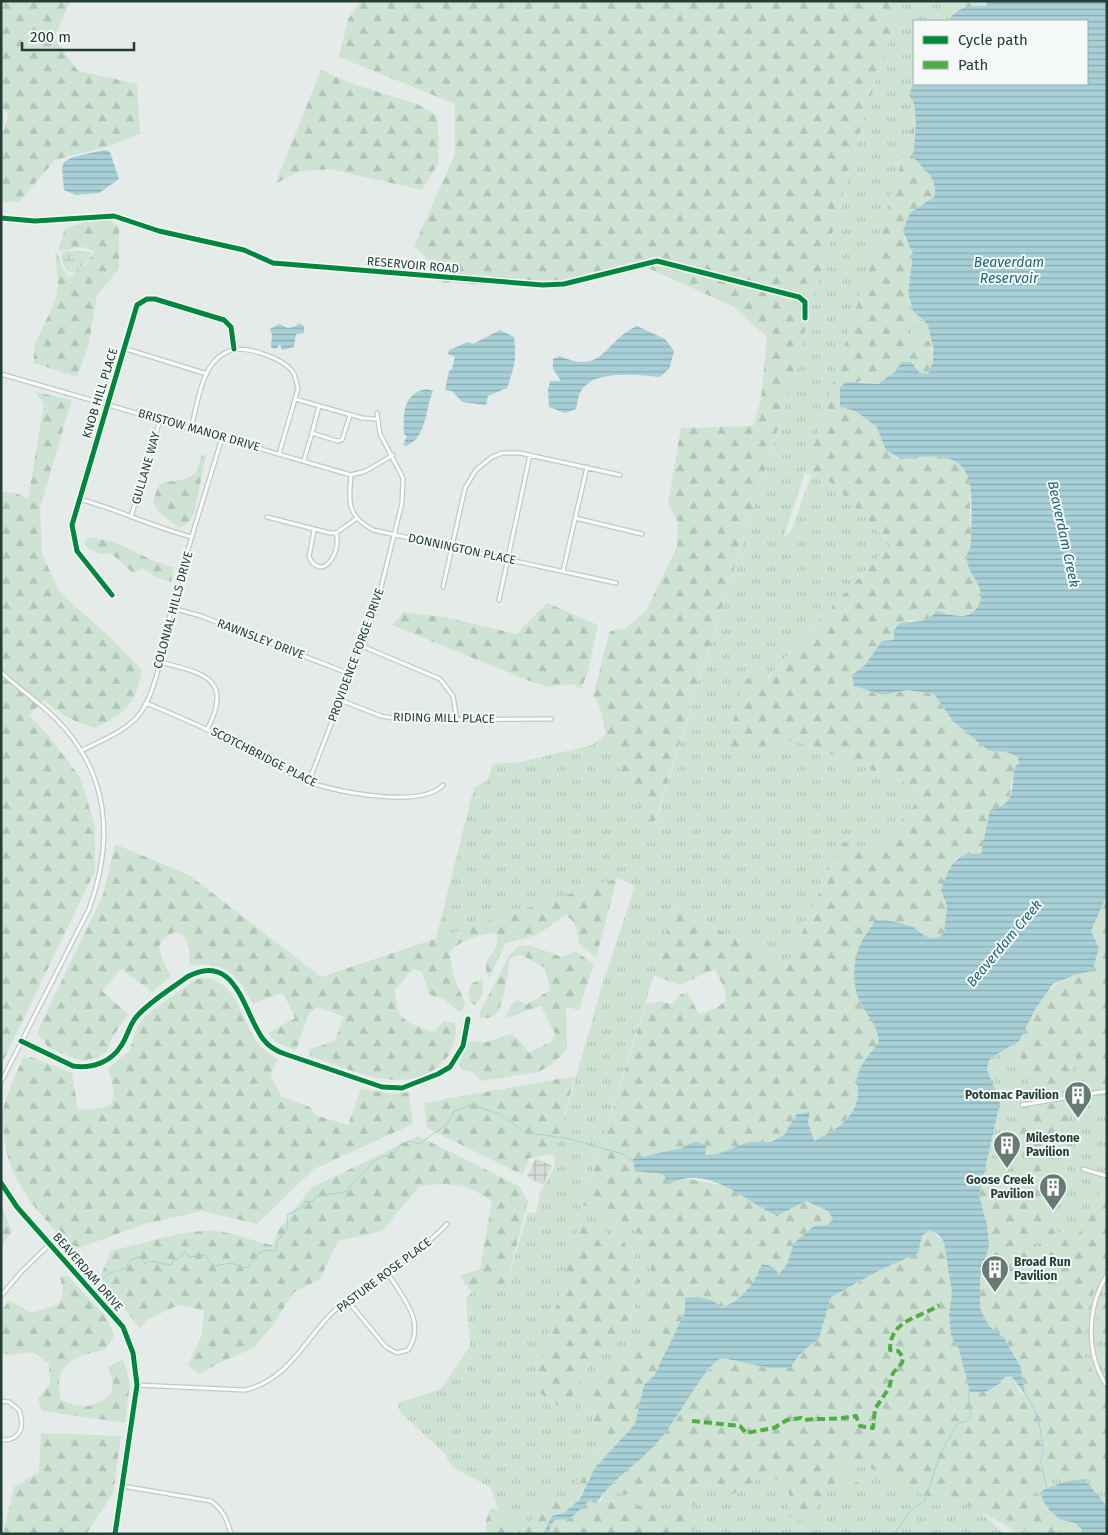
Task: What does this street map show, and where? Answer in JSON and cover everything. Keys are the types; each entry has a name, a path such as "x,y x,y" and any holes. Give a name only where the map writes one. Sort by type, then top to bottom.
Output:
{"street":[{"name":"RESERVOIR ROAD","path":"1,218 35,221 114,216 159,231 244,250 273,263 543,285 564,284 662,261 799,298 805,302 805,318"},
{"name":"KNOB HILL PLACE","path":"112,596 77,551 72,525 137,306 147,300 156,298 224,320 230,327 234,349"},
{"path":"123,348 207,374"},
{"path":"191,428 207,374 212,364 222,354 234,349 277,359 286,365 294,375 298,389 279,454"},
{"name":"BRISTOW MANOR DRIVE","path":"1,374 351,474"},
{"path":"295,399 350,415 377,419"},
{"path":"304,460 320,406"},
{"name":"PROVIDENCE FORGE DRIVE","path":"309,781 381,593 403,490 402,478 393,456 380,434 377,413"},
{"path":"312,433 337,441 342,440 350,415"},
{"name":"GULLANE WAY","path":"131,517 160,420"},
{"name":"COLONIAL HILLS DRIVE","path":"81,751 124,728 141,713 146,703 160,662 172,608 222,438"},
{"path":"443,587 465,488 476,470 492,457 511,452 620,475"},
{"path":"499,600 530,455"},
{"path":"267,517 314,530 336,533 356,519 351,510 349,497 351,474 366,471 393,456"},
{"path":"563,571 587,467"},
{"path":"79,499 106,506 154,527 192,538"},
{"path":"575,518 642,534"},
{"name":"DONNINGTON PLACE","path":"356,519 373,530 616,583"},
{"path":"314,530 309,557 314,564 321,566 326,566 333,560 338,539 336,533"},
{"name":"RAWNSLEY DRIVE","path":"172,608 201,616 350,674"},
{"path":"362,646 440,679 446,684 453,696 457,720"},
{"path":"160,662 199,672 214,686 218,707 208,728"},
{"path":"1,672 56,719 81,751 90,769 101,801 106,831 104,857 99,882 90,909 1,1082"},
{"name":"RIDING MILL PLACE","path":"340,700 370,713 394,719 551,719"},
{"name":"SCOTCHBRIDGE PLACE","path":"146,703 208,728 309,781 384,797 428,793 439,790 443,785"},
{"path":"21,1041 74,1066 82,1068 102,1063 121,1047 131,1023 142,1011 187,976 196,972 211,971 233,982 258,1032 271,1047 285,1054 392,1089 415,1084 450,1067 463,1046 468,1019"},
{"path":"1022,1105 1107,1091"},
{"path":"1083,1170 1107,1176"},
{"name":"BEAVERDAM DRIVE","path":"1,1183 18,1207 122,1327 133,1352 137,1385 115,1534"},
{"name":"PASTURE ROSE PLACE","path":"137,1385 245,1390 262,1386 278,1376 331,1315 347,1300 428,1244 447,1224"},
{"path":"1,1296 21,1272 50,1244"},
{"path":"347,1300 386,1347 398,1352 408,1350 414,1340 417,1329 414,1317 387,1272"},
{"path":"1107,1275 1096,1298 1091,1329 1096,1362 1107,1386"},
{"path":"1,1401 9,1402 19,1410 22,1425 18,1435 1,1440"},
{"path":"122,1486 211,1501 226,1516 231,1534"}],"shaded area":[{"path":"536,1158 552,1166 543,1185 527,1177"}],"green space":[{"path":"1,1 70,1 54,38 78,71 137,84 140,134 109,146 55,160 19,202 1,202 1,138 9,115 1,107"},
{"path":"361,1 902,1 867,108 779,425 653,828 615,758 600,708 593,697 609,633 624,629 646,611 677,547 678,522 668,503 681,428 753,426 761,399 767,337 732,306 648,268 553,289 437,282 438,269 414,246 455,154 455,104 339,57 348,19"},
{"path":"902,1 953,1 948,20 913,20 913,99 915,118 784,536 791,532 811,475 832,483 891,544 796,645 767,679 756,753 793,740 919,788 914,806 875,850 841,842 788,966 675,907 583,1205 633,1227 649,1246 651,1272 645,1330 586,1387 593,1422 603,1440 595,1460 579,1475 577,1482 586,1484 576,1503 548,1499 536,1509 533,1519 526,1524 523,1534 519,1533 509,1519 498,1509 491,1488 453,1467 444,1453 400,1412 398,1403 441,1389 470,1346 466,1298 472,1292 507,1283 528,1212 536,1213 540,1193 555,1166 554,1154 600,992 635,886 617,878 436,939 474,787 487,781 493,764 521,762 592,745 606,734 631,788 654,827 779,425 867,108","holes":["617,1236 636,1256 639,1281 633,1314 581,1376 573,1396 579,1421 534,1389"]},
{"path":"953,1 988,1 986,6 978,5 954,12 948,20"},
{"path":"321,70 353,84 417,104 436,115 439,138 438,164 422,190 329,169 297,172 275,184"},
{"path":"915,118 913,157 929,175 935,191 934,197 910,213 904,238 909,244 913,256 908,296 910,304 921,319 913,329 905,329 913,341 931,341 933,362 928,374 920,373 916,366 896,371 878,384 859,381 840,407 855,411 876,426 886,450 900,459 932,457 953,460 961,465 967,473 970,484 971,545 967,560 968,566 978,584 981,596 980,602 975,609 966,615 956,616 936,611 928,619 922,621 911,620 894,630 894,640 882,642 865,665 852,676 854,686 883,695 907,690 934,694 953,721 979,743 990,751 1006,752 1018,757 1019,763 1014,768 1009,801 1003,808 981,855 956,858 941,890 947,906 944,933 938,937 929,938 915,928 897,925 878,930 862,940 872,1020 878,1034 879,1043 860,1069 857,1079 857,1100 844,1122 830,1133 814,1141 808,1122 810,1113 797,1114 784,1135 771,1142 748,1142 718,1154 705,1155 696,1141 681,1148 639,1159 652,1174 663,1174 726,1186 777,1216 806,1201 828,1211 833,1218 827,1225 814,1226 794,1243 787,1264 778,1274 772,1266 762,1265 748,1290 732,1303 712,1309 685,1312 654,1376 644,1385 635,1424 588,1479 586,1484 576,1482 579,1475 595,1460 603,1441 590,1431 593,1421 586,1387 645,1330 651,1272 649,1246 633,1227 583,1205 646,1004 661,1002 672,1004 681,994 687,992 699,1014 718,1007 726,1000 724,988 715,969 680,985 654,975 675,907 788,966 841,841 875,850 914,806 919,788 793,740 756,753 726,747 745,678 768,679 796,645 891,544 832,483 805,473"},
{"path":"101,218 109,220 119,227 119,269 97,295 88,347 77,377 34,363 34,353 39,335 55,301 57,292 58,278 55,253 57,252 63,269 69,278 90,259 94,251 82,247 58,251 65,228"},
{"path":"62,252 90,252 90,258 75,272 67,271 62,261"},
{"path":"921,319 928,325 931,341 913,342 905,329 913,328"},
{"path":"35,392 72,400 40,508 42,554 60,593 111,638 142,670 133,700 122,712 96,728 68,717 44,700 29,715 48,735 80,777 95,826 95,871 1,1065 1,491 16,493 28,499 44,404"},
{"path":"202,454 206,456 194,512 189,522 179,528 159,512 153,503 155,496 161,484 183,480 196,473"},
{"path":"86,538 98,538 109,541 152,560 174,567 171,582 156,577 143,568 133,573 112,554 99,554 85,545"},
{"path":"547,603 598,625 588,672 581,689 572,684 550,687 532,682 392,625 404,612 444,617 516,634"},
{"path":"115,844 189,875 321,977 617,878 596,958 578,942 576,927 566,915 537,935 505,943 489,979 486,965 495,948 497,934 485,934 471,938 458,945 449,953 455,980 465,1003 462,1012 457,1011 445,1000 429,994 422,972 413,969 395,990 400,1015 416,1026 434,1032 443,1021 455,1023 456,1026 452,1049 448,1056 434,1070 418,1077 400,1080 382,1078 363,1074 310,1056 309,1050 335,1040 344,1017 318,1007 309,1013 296,1050 275,1042 268,1033 295,1018 283,993 253,1003 235,977 229,972 214,966 190,965 188,944 184,936 174,932 163,939 159,946 163,961 171,976 152,992 121,969 102,991 128,1014 113,1036 107,1051 99,1057 85,1061 75,1059 48,1047 37,1032 103,895"},
{"path":"1107,895 1107,1086 1086,1090 1074,1050 1070,1053 1075,1079 1067,1093 1031,1099 1028,1074 1016,1047 1036,1007 1052,988 1076,974 1092,970 1099,948 1091,931"},
{"path":"529,945 562,957 575,951 594,964 579,1010 566,1007 567,1050 551,1065 538,1072 482,1081 472,1072 463,1070 459,1064 469,1041 486,1042 511,1034 520,1041 529,1053 552,1041 555,1034 541,1006 504,1019 512,1004 517,1000 526,1005 550,990 545,968 522,955 510,958 499,1010 496,1014 487,1018 481,1018 479,1014 510,954 518,947"},
{"path":"209,978 229,990 255,1039 264,1050 278,1060 273,1068 271,1077 282,1097 310,1107 315,1115 348,1125 361,1089 395,1094 409,1092 413,1124 314,1169 257,1224 202,1211 145,1224 73,1250 45,1219 22,1189 7,1155 4,1135 4,1105 23,1058 31,1057 72,1073 78,1110 107,1106 113,1098 108,1069 130,1050 137,1027 145,1016 196,979"},
{"path":"483,979 483,994 475,1005 471,1003 468,993 472,983"},
{"path":"1107,1016 1107,1534 1020,1534 977,1508 1004,1534 646,1534 673,1513 601,1501 605,1491 686,1502 712,1482 751,1470 1040,1437 1031,1316 976,1340 972,1041"},
{"path":"575,1076 554,1154 529,1158 523,1175 427,1128 424,1103"},
{"path":"1067,1102 1067,1126 1056,1160 1025,1155 1009,1146 1010,1136 1028,1107"},
{"path":"418,1136 519,1186 528,1201 507,1283 472,1292 459,1276 480,1269 492,1201 466,1188 441,1184 420,1186 382,1231 338,1241 320,1279 294,1292 273,1325 253,1348 199,1374 188,1365 202,1335 204,1310 179,1305 148,1319 140,1328 100,1278 111,1250 177,1234 217,1231 273,1245 278,1231 311,1188"},
{"path":"1028,1160 1049,1164 1050,1188 1045,1216 1047,1223 1035,1242 1037,1247 1051,1228 1054,1228 1065,1238 1080,1232 1085,1227 1099,1194 1107,1183 1107,1264 1090,1301 1085,1342 1081,1347 1082,1354 1090,1362 1093,1376 1107,1396 1107,1473 1101,1475 1057,1471 1050,1474 1049,1478 1034,1487 1041,1513 1062,1534 1029,1534 1024,1529 1026,1521 1024,1519 998,1521 960,1501 947,1496 938,1499 921,1494 875,1470 848,1461 840,1466 840,1470 860,1484 845,1486 835,1483 825,1493 809,1521 803,1521 788,1515 790,1495 780,1480 771,1478 760,1478 728,1497 712,1485 706,1485 704,1492 705,1503 697,1505 605,1491 656,1444 687,1397 717,1360 723,1358 769,1368 790,1368 799,1355 819,1338 831,1297 839,1291 855,1285 920,1242 922,1236 930,1230 944,1242 952,1295 949,1314 951,1336 959,1350 970,1392 994,1389 1005,1377 1011,1376 1021,1393 1025,1394 1021,1366 1004,1338 989,1326 980,1309 980,1278 989,1246 987,1225 979,1196 985,1167 1003,1175"},
{"path":"1,1204 12,1232 1,1245"},
{"path":"580,1219 617,1236 636,1256 639,1281 633,1314 581,1376 573,1396 579,1421 534,1389"},
{"path":"67,1275 107,1318 114,1336 106,1349 79,1357 67,1365 59,1379 60,1400 81,1406 98,1403 111,1394 113,1382 108,1367 123,1359 130,1383 125,1423 42,1411 38,1399 50,1383 49,1364 33,1352 9,1355 1,1352 1,1312 9,1300 31,1313 60,1304 63,1289 60,1278"},
{"path":"1107,1291 1107,1341 1099,1332 1099,1311"},
{"path":"41,1433 121,1436 113,1494 86,1534 3,1534 14,1487 39,1472"},
{"path":"548,1499 576,1503 564,1513 552,1516 543,1534 486,1534 486,1521 490,1509 498,1509 509,1519 519,1533 523,1533 526,1524 533,1519 536,1509"},
{"path":"589,1501 604,1501 656,1509 686,1515 703,1522 687,1534 550,1534 550,1526 555,1520 570,1519"}],"water":[{"name":"Beaverdam Reservoir","path":"988,1 1107,1 1107,895 1091,931 1099,948 1092,971 1077,974 1053,984 1036,1008 1019,1041 988,1061 987,1070 1000,1102 979,1196 987,1225 989,1246 980,1278 980,1309 989,1326 1004,1338 1021,1367 1025,1394 1011,1376 1005,1377 989,1390 970,1392 959,1350 951,1336 949,1314 952,1294 944,1242 939,1235 930,1230 922,1236 918,1253 882,1269 831,1297 819,1338 799,1355 790,1368 769,1368 723,1358 717,1360 700,1380 672,1424 648,1452 617,1479 596,1503 589,1501 570,1519 555,1520 550,1526 550,1534 543,1534 552,1516 564,1513 579,1500 595,1468 635,1424 644,1385 654,1376 685,1312 685,1298 709,1300 721,1308 729,1305 746,1291 762,1265 772,1267 779,1274 787,1264 794,1243 814,1226 827,1225 833,1219 828,1211 806,1201 777,1216 725,1186 711,1181 697,1178 683,1179 669,1184 663,1174 635,1171 633,1159 681,1148 696,1141 706,1146 705,1155 718,1154 748,1142 771,1142 784,1135 797,1114 810,1112 808,1122 814,1141 830,1133 844,1122 850,1116 857,1100 857,1080 860,1069 879,1042 876,1030 859,1000 855,987 855,964 858,949 875,920 884,920 915,928 929,938 938,937 944,933 947,906 941,890 950,868 964,855 981,854 990,810 1004,804 1011,795 1014,768 1019,763 1018,757 1006,752 990,751 979,743 953,721 934,694 907,690 883,695 854,686 852,675 865,665 882,641 894,640 894,630 899,624 924,620 936,611 956,616 966,615 975,610 980,603 981,597 978,584 968,566 967,560 971,544 971,500 970,484 966,472 958,463 945,458 926,456 901,459 886,450 876,426 855,411 840,407 840,387 846,382 878,384 896,371 902,362 911,362 920,373 928,374 933,362 933,348 928,325 913,311 908,293 913,254 903,231 910,213 934,197 935,191 930,175 913,157 915,115 909,95 913,85 1088,85 1088,20 949,20 960,9 969,6 986,6"},
{"path":"104,150 110,152 119,179 99,193 76,195 64,190 62,168 64,162 73,157"},
{"path":"299,323 304,326 304,333 296,334 294,347 282,350 280,344 276,349 271,347 272,335 270,329 279,324 288,328"},
{"path":"637,326 665,339 674,351 669,369 660,377 620,375 599,378 582,389 578,397 576,409 565,413 549,407 548,390 550,381 561,381 553,369 553,359 560,356 574,361 586,362 595,359 626,332"},
{"path":"500,330 514,337 514,363 507,388 488,396 486,405 462,402 452,391 445,390 449,371 452,369 455,357 448,354 449,350 468,342 473,344"},
{"path":"427,389 433,391 422,430 413,442 406,446 403,445 407,436 404,434 406,406 413,395"},
{"path":"1084,1479 1107,1506 1107,1534 1087,1534 1075,1523 1061,1520 1050,1511 1042,1499 1043,1490 1067,1481"}],"waterway":[{"path":"99,1283 106,1275 125,1268 132,1259 140,1257 145,1264 149,1261 171,1265 173,1260 178,1259 185,1252 190,1257 204,1255 214,1266 231,1263 247,1268 258,1254 265,1250 273,1251 277,1248 276,1243 288,1226 287,1215 303,1207 305,1201 313,1202 316,1196 345,1192 374,1161 397,1151 401,1144 410,1141 419,1144 447,1124 454,1111 472,1105 500,1114 524,1132 570,1139 623,1154 635,1163"},
{"path":"894,1534 911,1510 925,1501 940,1454 958,1423 965,1422 971,1417 968,1388"},
{"path":"1025,1394 1038,1420 1043,1449"},
{"path":"1043,1450 1041,1462 1047,1489"}],"marked path":[{"path":"692,1421 740,1426 746,1433 774,1428 787,1420 856,1416 860,1426 873,1428 875,1409 889,1388 893,1373 902,1363 903,1357 898,1351 890,1350 891,1340 895,1332 907,1321 939,1305"}],"cycle path":[{"path":"1,218 35,221 114,216 159,231 244,250 273,263 543,285 564,284 657,261 799,297 805,302 805,318"},
{"path":"112,595 77,551 72,525 137,305 147,299 155,299 224,320 231,327 234,349"},
{"path":"21,1041 73,1066 80,1067 100,1063 117,1052 135,1019 155,1000 187,977 204,971 217,971 236,988 263,1039 279,1052 382,1087 402,1088 438,1074 450,1067 463,1046 468,1019"},
{"path":"1,1183 17,1207 123,1327 133,1353 137,1385 115,1534"}],"place":[{"name":"Potomac Pavilion","path":"1078,1119"},
{"name":"Milestone Pavilion","path":"1007,1169"},
{"name":"Goose Creek Pavilion","path":"1053,1211"},
{"name":"Broad Run Pavilion","path":"995,1293"}],"water label":[{"name":"Beaverdam Creek","path":"1064,534"},
{"name":"Beaverdam Creek","path":"1004,943"}]}
